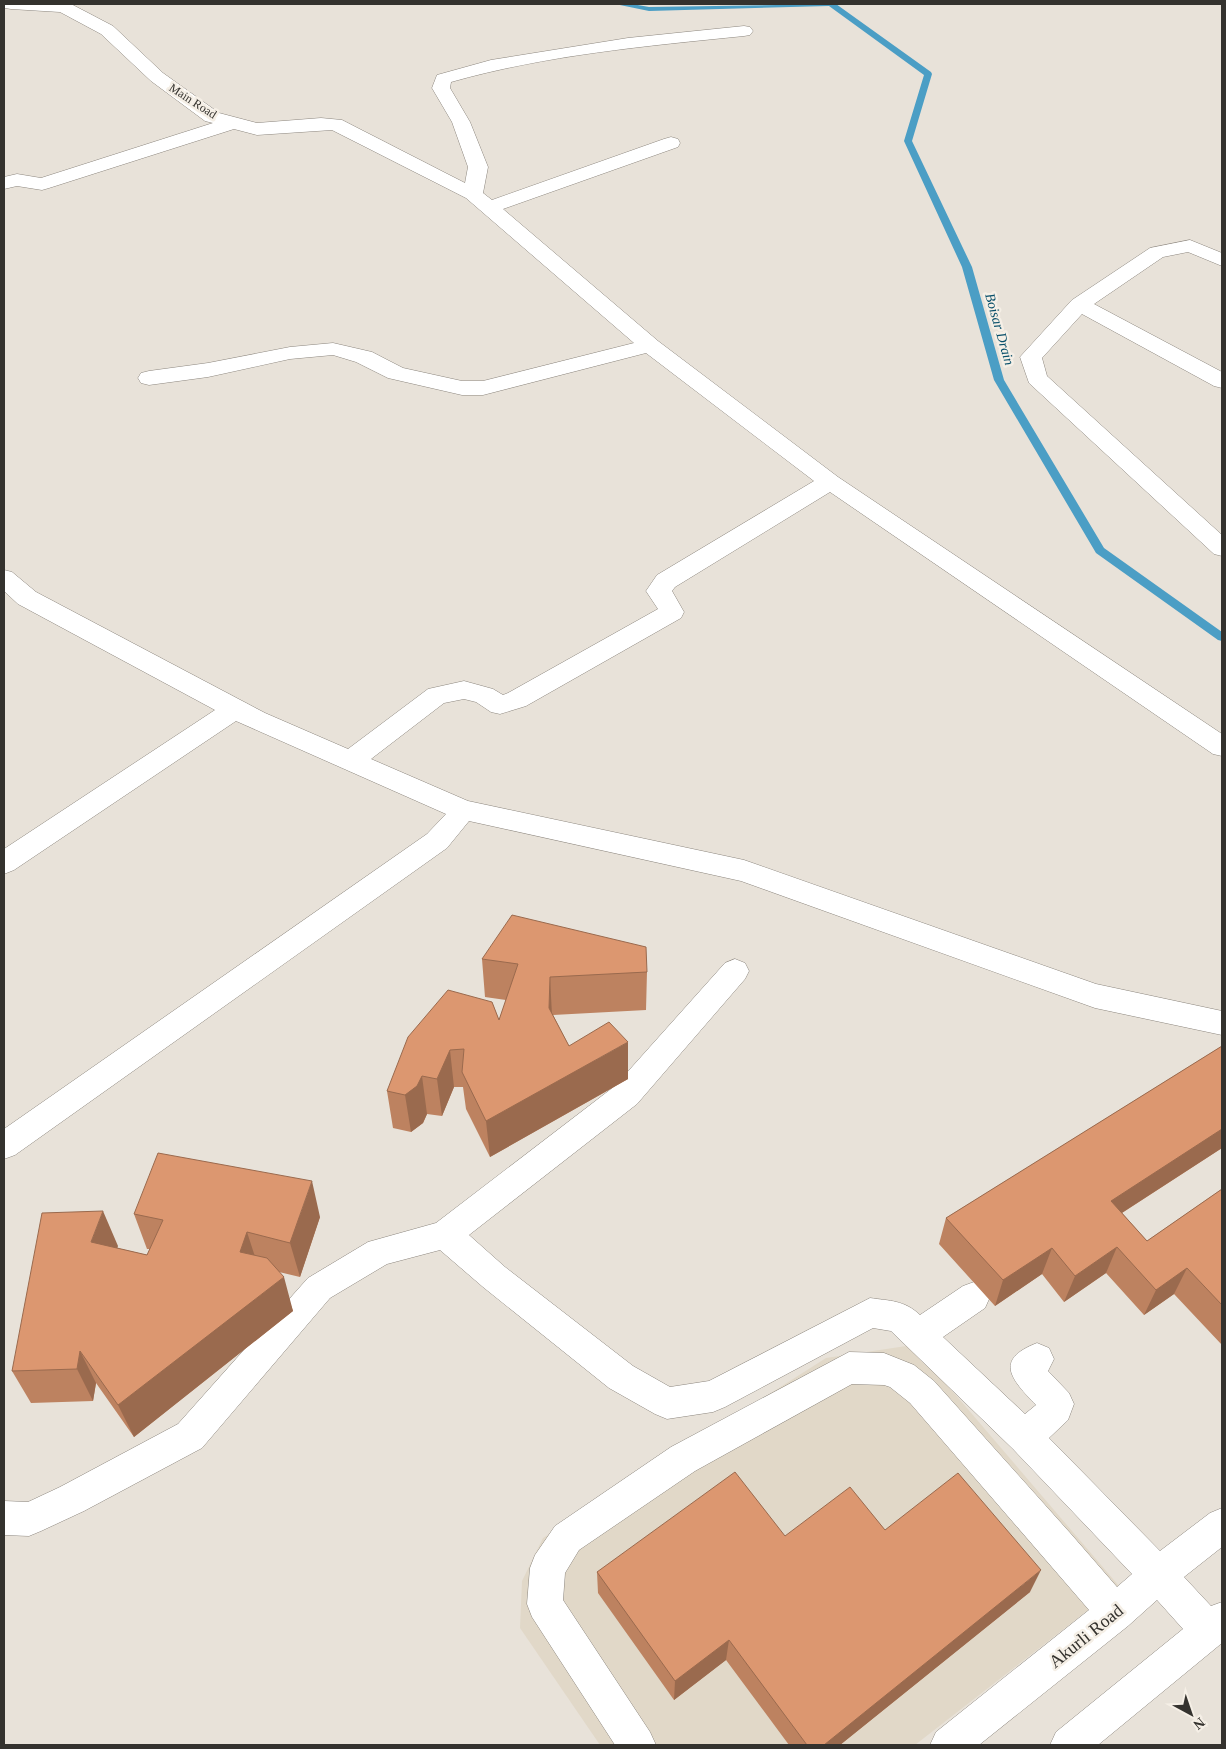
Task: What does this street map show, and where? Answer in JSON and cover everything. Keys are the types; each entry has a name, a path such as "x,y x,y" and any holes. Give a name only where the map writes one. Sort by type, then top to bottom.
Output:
{"street":[{"name":"Main Road","path":"11,4 70,5 107,30 157,77 212,117 257,129 335,124 481,201 650,346 830,482 1222,747"},
{"path":"671,143 481,201 478,166 461,122 441,88 443,79 491,65 628,43 744,31"},
{"path":"4,183 17,180 42,184 232,123"},
{"path":"1222,260 1190,246 1157,252 1079,304 1031,357 1037,378 1222,548"},
{"path":"1079,304 1222,381"},
{"path":"149,378 208,370 290,353 333,349 364,357 396,372 462,388 483,388 650,346"},
{"path":"351,761 437,695 464,690 484,696 500,705 517,700 672,612 667,601 658,591 666,581 830,482"},
{"path":"4,578 27,598 256,720 462,810 744,871 1095,996 1222,1023"},
{"path":"4,863 235,709"},
{"path":"4,1146 437,841 452,825 462,810"},
{"path":"4,1518 29,1519 81,1494 190,1436 319,1288 379,1252 445,1235 626,1095 735,972"},
{"path":"445,1235 494,1277 621,1377 667,1403 713,1396 870,1313 899,1317 1025,1437 1158,1575 1216,1625 1069,1745"},
{"path":"918,1335 974,1297"},
{"path":"1025,1437 1056,1409 1057,1404 1026,1371 1027,1366 1037,1359"},
{"path":"637,1745 545,1604 548,1568 567,1538 682,1459 849,1368 884,1369 902,1376 922,1392 1059,1546 1115,1613"},
{"name":"Akurli Road","path":"949,1745 1222,1525"}],"shaded area":[{"path":"913,1345 1119,1586 915,1745 600,1745 520,1628 522,1581 543,1538 826,1358"}],"building":[{"path":"512,915 646,947 647,972 550,977 549,1008 569,1046 609,1022 628,1042 486,1121 462,1072 464,1049 450,1050 437,1079 422,1076 417,1086 405,1095 387,1091 408,1037 448,990 492,1002 499,1020 518,964 482,959"},
{"path":"1222,1046 1222,1129 1111,1201 1147,1241 1222,1189 1222,1305 1187,1268 1156,1290 1117,1247 1075,1276 1052,1248 1003,1280 946,1218"},
{"path":"158,1153 312,1181 290,1243 247,1232 240,1252 267,1258 284,1277 118,1405 80,1351 77,1369 12,1371 42,1213 103,1211 91,1242 147,1255 163,1220 134,1214"},
{"path":"735,1472 785,1536 850,1487 885,1530 958,1473 1041,1570 824,1745 807,1745 729,1640 675,1681 597,1572"}],"waterway":[{"name":"Boisar Drain","path":"619,4 649,9 829,4"},
{"name":"Boisar Drain","path":"831,4 928,74 908,141 967,267 999,380 1100,550 1222,637"}]}
